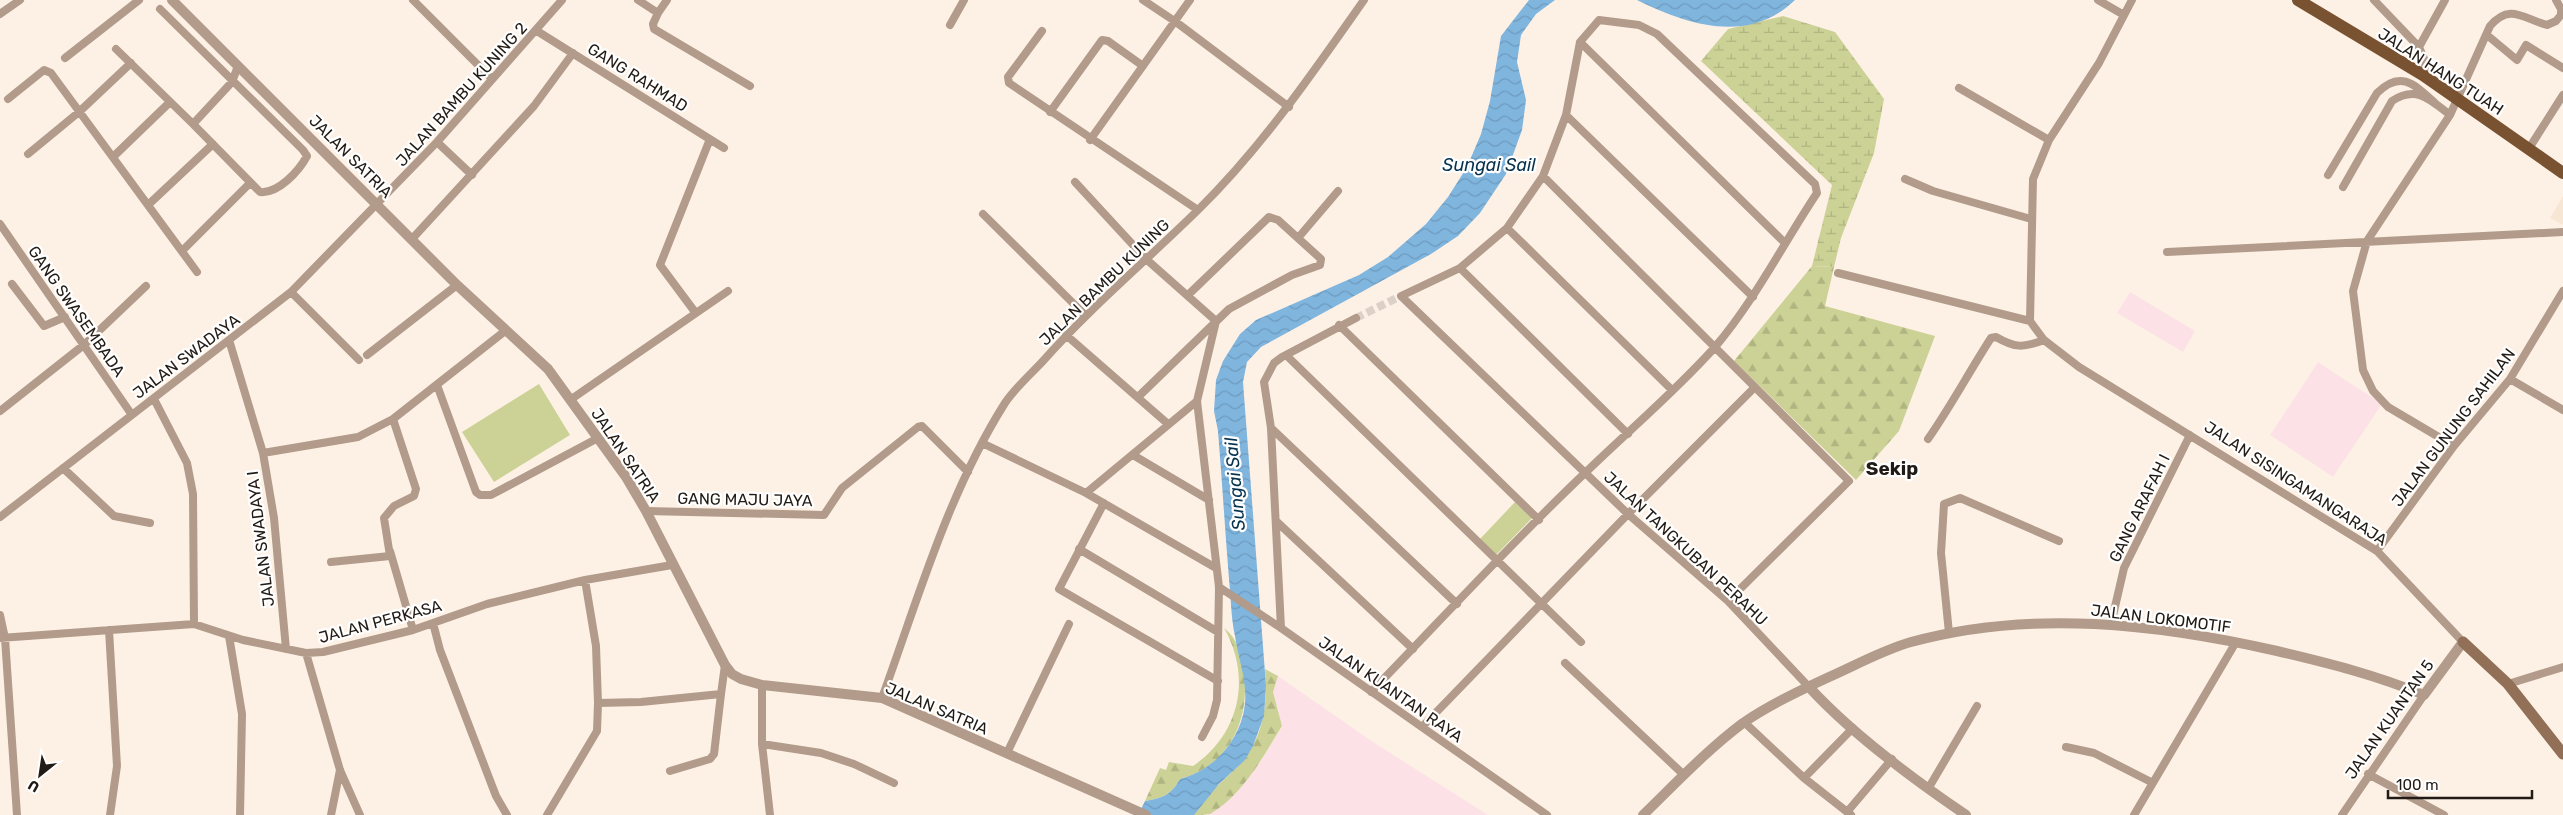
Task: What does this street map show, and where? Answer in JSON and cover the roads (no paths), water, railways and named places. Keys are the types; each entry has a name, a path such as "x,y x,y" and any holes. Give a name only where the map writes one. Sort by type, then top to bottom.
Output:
{"main road":[{"name":"JALAN HANG TUAH","path":"2298,0 2423,75 2528,150 2563,172"},
{"name":"JALAN SISINGAMANGARAJA","path":"2463,642 2508,684 2563,754"}],"street":[{"path":"0,14 20,0"},
{"path":"65,58 138,0"},
{"name":"JALAN SATRIA","path":"172,0 457,285 548,369 626,477 646,511 724,666 732,674 740,679 762,685 882,698 1007,753 1128,810 1146,815"},
{"path":"413,0 491,78"},
{"name":"JALAN BAMBU KUNING 2","path":"378,204 437,142 491,78 537,31 562,0"},
{"path":"638,0 658,13"},
{"path":"667,0 653,24 654,29 750,86"},
{"path":"950,25 964,0"},
{"path":"1142,0 1176,22 1289,107"},
{"path":"1090,140 1190,0"},
{"name":"JALAN BAMBU KUNING","path":"882,698 954,502 982,443 1007,401 1085,315 1198,210 1247,160 1289,107 1364,0"},
{"path":"2098,0 2124,15"},
{"path":"1838,273 2030,321 2031,219 2034,179 2049,140 2099,63 2132,0"},
{"path":"2374,0 2419,47 2426,63 2423,75"},
{"path":"2419,47 2445,0"},
{"path":"2454,446 2388,407 2373,391 2363,370 2353,290 2367,241 2459,100 2487,35 2498,16 2511,13 2547,25 2552,24 2560,15 2561,9 2556,0"},
{"path":"116,49 260,192 268,193 276,190 307,156 160,9"},
{"path":"1371,692 1584,473 1628,434 1715,346 1753,297 1784,242 1817,193 1815,184 1657,34 1638,25 1599,20 1580,42 1566,115 1543,176 1507,228 1460,268 1628,434"},
{"path":"1042,30 1008,77 1009,83 1090,140 1198,210"},
{"name":"GANG RAHMAD","path":"537,31 724,148"},
{"path":"2487,35 2517,60 2526,45 2563,68"},
{"path":"1050,112 1102,40 1108,41 1143,66"},
{"path":"1580,42 1784,242"},
{"path":"412,239 472,176 534,106 573,53"},
{"path":"28,154 79,112 130,63"},
{"path":"192,124 232,82 238,66"},
{"path":"8,99 44,70 48,71 197,272"},
{"path":"2328,176 2378,93 2386,84 2399,80 2410,81 2450,115"},
{"path":"1959,88 2049,140"},
{"path":"2343,187 2392,102 2404,94 2419,94 2435,103"},
{"path":"2528,150 2563,95"},
{"path":"112,157 170,102"},
{"path":"1566,115 1753,297"},
{"path":"695,312 661,268 660,263 710,139"},
{"path":"437,142 472,176"},
{"path":"148,205 212,144"},
{"path":"1543,176 1849,482 1728,601"},
{"path":"1905,179 1933,191 2031,219"},
{"path":"1075,182 1146,259 1216,321"},
{"path":"182,251 250,183"},
{"path":"1298,238 1338,191"},
{"name":"JALAN SWADAYA","path":"0,517 291,292 378,204"},
{"path":"983,214 1085,315"},
{"path":"1138,396 1229,309 1255,294 1320,265 1321,259 1274,217 1269,217 1188,295"},
{"name":"GANG SWASEMBADA","path":"0,224 85,344 132,415"},
{"path":"1507,228 1672,390"},
{"path":"2167,252 2563,232"},
{"name":"JALAN TANGKUBAN PERAHU","path":"1460,268 1401,296 1584,473 1728,601 1809,687"},
{"path":"12,284 44,326 65,317"},
{"path":"367,355 457,285"},
{"path":"0,411 85,344 146,286"},
{"name":"JALAN GUNUNG SAHILAN","path":"2377,551 2454,446 2510,379 2563,291"},
{"path":"291,292 358,360"},
{"path":"570,400 695,312 728,292"},
{"path":"1281,628 1271,428 1264,382 1274,363 1356,318"},
{"path":"1202,737 1213,716 1218,681 1218,632 1222,589 1216,568 1197,401 1216,321"},
{"name":"JALAN SISINGAMANGARAJA","path":"2030,321 2044,340 2080,367 2377,551 2463,642"},
{"path":"1339,326 1538,520"},
{"path":"263,453 345,441 358,437 393,419 505,331"},
{"path":"1066,335 1168,424"},
{"path":"1928,439 1959,394 1970,370 1991,338 1996,337 2010,345 2018,346 2030,345 2044,340"},
{"name":"JALAN SWADAYA I","path":"229,340 263,453 274,518 286,649"},
{"path":"1286,355 1581,642"},
{"path":"2510,379 2563,410"},
{"path":"437,385 476,492 480,495 491,495 598,438"},
{"path":"1422,727 1628,514 1755,387"},
{"path":"154,399 187,463 189,471 193,494 194,624"},
{"path":"1086,493 1197,401"},
{"path":"393,419 416,489 414,496 394,506 384,518 390,550 413,630"},
{"name":"GANG MAJU JAYA","path":"646,511 824,514 842,488 918,427 922,426 968,472"},
{"path":"1271,428 1457,604"},
{"name":"GANG ARAFAH I","path":"2111,624 2124,568 2190,434"},
{"path":"982,443 1086,493 1216,568"},
{"path":"1133,454 1209,500"},
{"path":"63,468 114,516 150,523"},
{"path":"1948,633 1941,552 1944,504 1960,498 2059,541"},
{"path":"1104,503 1059,586 1060,591 1218,681"},
{"path":"1276,520 1413,649"},
{"path":"1078,549 1218,632"},
{"path":"331,562 390,556 390,550"},
{"name":"JALAN PERKASA","path":"2,638 194,624 229,636 306,653 345,648 413,630 486,604 585,580 672,565"},
{"path":"547,815 597,731 596,646 585,580"},
{"name":"JALAN KUANTAN RAYA","path":"1222,589 1281,628 1547,815"},
{"path":"0,614 17,815"},
{"path":"433,623 440,650 496,796 507,815"},
{"name":"JALAN LOKOMOTIF","path":"1643,815 1744,722 1809,687 1909,642 1985,627 2050,623 2111,624 2236,642 2379,676 2424,695"},
{"path":"1007,753 1069,624"},
{"path":"109,630 117,766 110,815"},
{"path":"229,636 242,714 240,815"},
{"path":"2134,815 2236,642"},
{"name":"JALAN KUANTAN 5","path":"2342,815 2368,774 2463,642"},
{"path":"306,653 340,770 360,815"},
{"path":"1565,663 1684,776"},
{"path":"670,771 710,759 714,754 724,666"},
{"path":"2508,684 2563,667"},
{"path":"762,685 762,744 770,815"},
{"path":"1809,687 1853,728 1892,760 1928,789 1966,815"},
{"path":"598,704 721,694"},
{"path":"1928,789 1977,706"},
{"path":"1744,722 1804,778 1849,813 1892,760"},
{"path":"1804,778 1853,728"},
{"path":"762,744 821,753 854,764 894,783"},
{"path":"2066,747 2094,753 2153,783"},
{"path":"331,815 340,770"},
{"path":"2368,774 2444,815"}],"water":[{"name":"Sungai Sail","path":"1529,0 1555,0 1536,14 1521,35 1517,62 1526,100 1522,130 1506,174 1480,213 1458,236 1431,254 1261,347 1247,362 1243,382 1266,686 1264,716 1253,746 1245,760 1219,784 1194,815 1138,815 1145,801 1166,795 1180,779 1202,770 1220,756 1234,737 1245,705 1245,685 1233,622 1218,431 1214,411 1216,380 1223,361 1240,334 1256,320 1359,275 1388,257 1426,224 1448,197 1467,167 1481,134 1490,101 1501,36"},
{"path":"1637,0 1795,0 1777,14 1758,22 1738,26 1718,26 1697,23 1677,17"}],"tunnel":[{"path":"1356,318 1401,296"}],"district":[{"name":"Sekip","path":"1892,468"}]}
